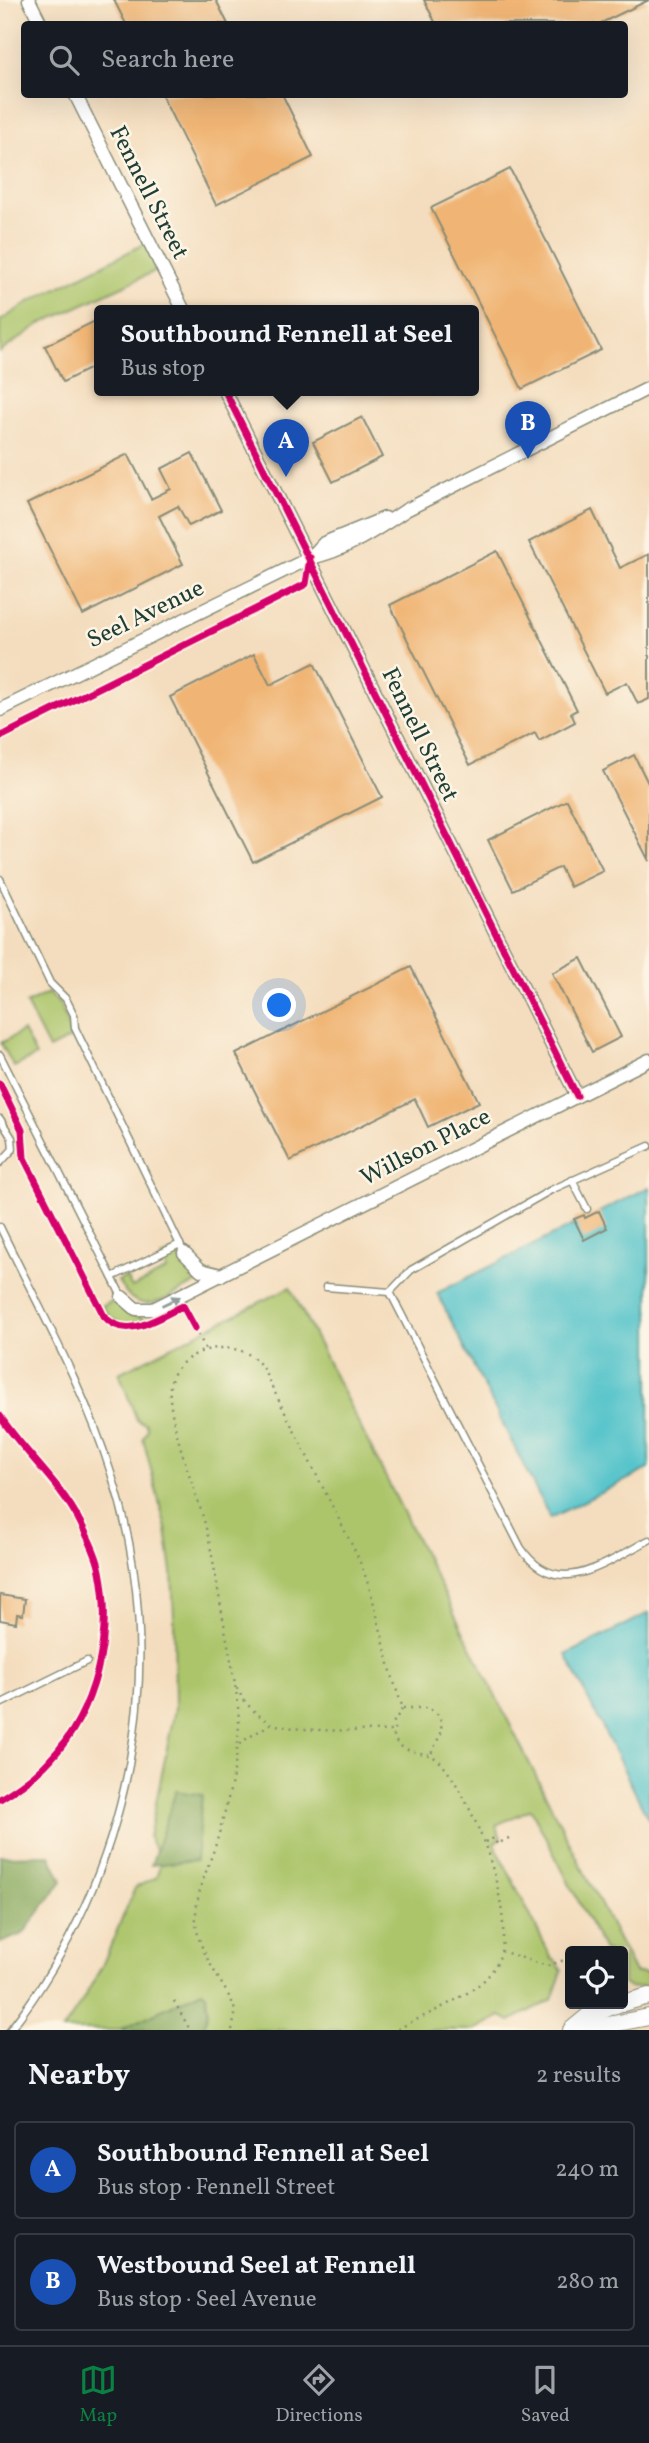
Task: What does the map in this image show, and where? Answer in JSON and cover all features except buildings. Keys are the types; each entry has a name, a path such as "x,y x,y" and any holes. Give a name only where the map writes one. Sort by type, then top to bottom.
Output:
{"street":[{"path":"29,0 40,21"},
{"name":"Fennell Street","path":"77,98 181,305"},
{"name":"Seel Avenue","path":"0,710 310,558 329,554 370,533 406,510 649,388"},
{"name":"Fennell Street","path":"228,396 577,1096"},
{"name":"Willson Place","path":"122,1297 130,1307 153,1310 649,1060"},
{"path":"182,1249 201,1270 222,1276"},
{"path":"628,2002 649,1996"},
{"path":"572,2029 588,2016 606,2009"},
{"path":"572,2029 649,2017"}],"lane":[{"path":"0,879 51,983 66,999 74,1015 75,1028 182,1249 112,1277"},
{"path":"0,1055 122,1297"},
{"path":"0,1119 12,1138 13,1149 0,1163"},
{"path":"390,1292 411,1270 572,1180 649,1146"},
{"path":"572,1180 587,1209"},
{"path":"0,1227 83,1396 112,1476 123,1513 131,1558 139,1643 138,1699 131,1759 118,1818 107,1852 86,1905 62,1953 46,1981 10,2030"},
{"path":"326,1287 390,1292"},
{"path":"390,1292 531,1563 543,1571 561,1575 582,1574 649,1540"},
{"path":"0,1704 87,1661"}],"path":[{"path":"189,1317 206,1350"},
{"path":"232,2030 235,2015 233,2006 202,1947 196,1922 199,1899 218,1837 236,1751 238,1710 205,1524 170,1405 171,1381 176,1371 191,1357 206,1350 229,1348 246,1352 262,1367 363,1568 374,1600 390,1673 404,1708"},
{"path":"234,1682 243,1699 272,1723 305,1728 393,1731"},
{"path":"396,2030 482,1982 494,1968 501,1951 501,1913 484,1843 467,1806 439,1761 404,1750 394,1739 397,1715 404,1708 428,1708 440,1716 442,1731 430,1756"},
{"path":"236,1751 243,1741 272,1723"},
{"path":"484,1843 494,1838 498,1844 513,1836"},
{"path":"501,1951 547,1966 565,1960"},
{"path":"174,2001 190,2030"}],"green space":[{"path":"148,242 162,268 40,324 0,352 0,321 29,302"},
{"path":"48,993 62,1008 71,1038 49,1049 26,1004"},
{"path":"23,1031 36,1056 14,1067 1,1043"},
{"path":"174,1251 187,1268 199,1277 198,1282 154,1302 135,1301 126,1293 118,1281 126,1277 132,1288 167,1270 161,1258"},
{"path":"290,1287 621,1946 601,1946 531,1809 496,1825 501,1838 494,1843 552,1959 562,1971 552,2000 510,2021 501,2016 474,2030 63,2030 102,1966 135,1888 156,1877 161,1862 149,1837 175,1709 172,1572 166,1529 143,1438 147,1430 146,1424 137,1420 119,1373"},
{"path":"118,1299 128,1314 145,1320 125,1323 110,1317 102,1306"},
{"path":"176,1791 202,1795 196,1860 151,1865"},
{"path":"50,1855 62,1881 23,1934 0,1943 0,1856"},
{"path":"628,1959 635,1973 649,1973 649,1986 630,1988"},
{"path":"202,1991 206,1994 208,2011 203,2030 119,2030"}],"water":[{"path":"649,1187 649,1469 550,1518 437,1293"},
{"path":"649,1613 649,1820 566,1655"}],"cycle path":[{"path":"227,396 577,1096"},
{"path":"0,737 306,584 310,558"},
{"path":"0,1084 22,1130 24,1158 104,1316 122,1327 132,1327 153,1321 183,1306 195,1328"},
{"path":"0,1416 72,1507 86,1534 100,1571 104,1621 97,1671 79,1719 45,1766 0,1799"}],"place":[{"name":"Westbound Seel at Fennell","path":"528,459"},
{"name":"Southbound Fennell at Seel","path":"286,477"}]}
